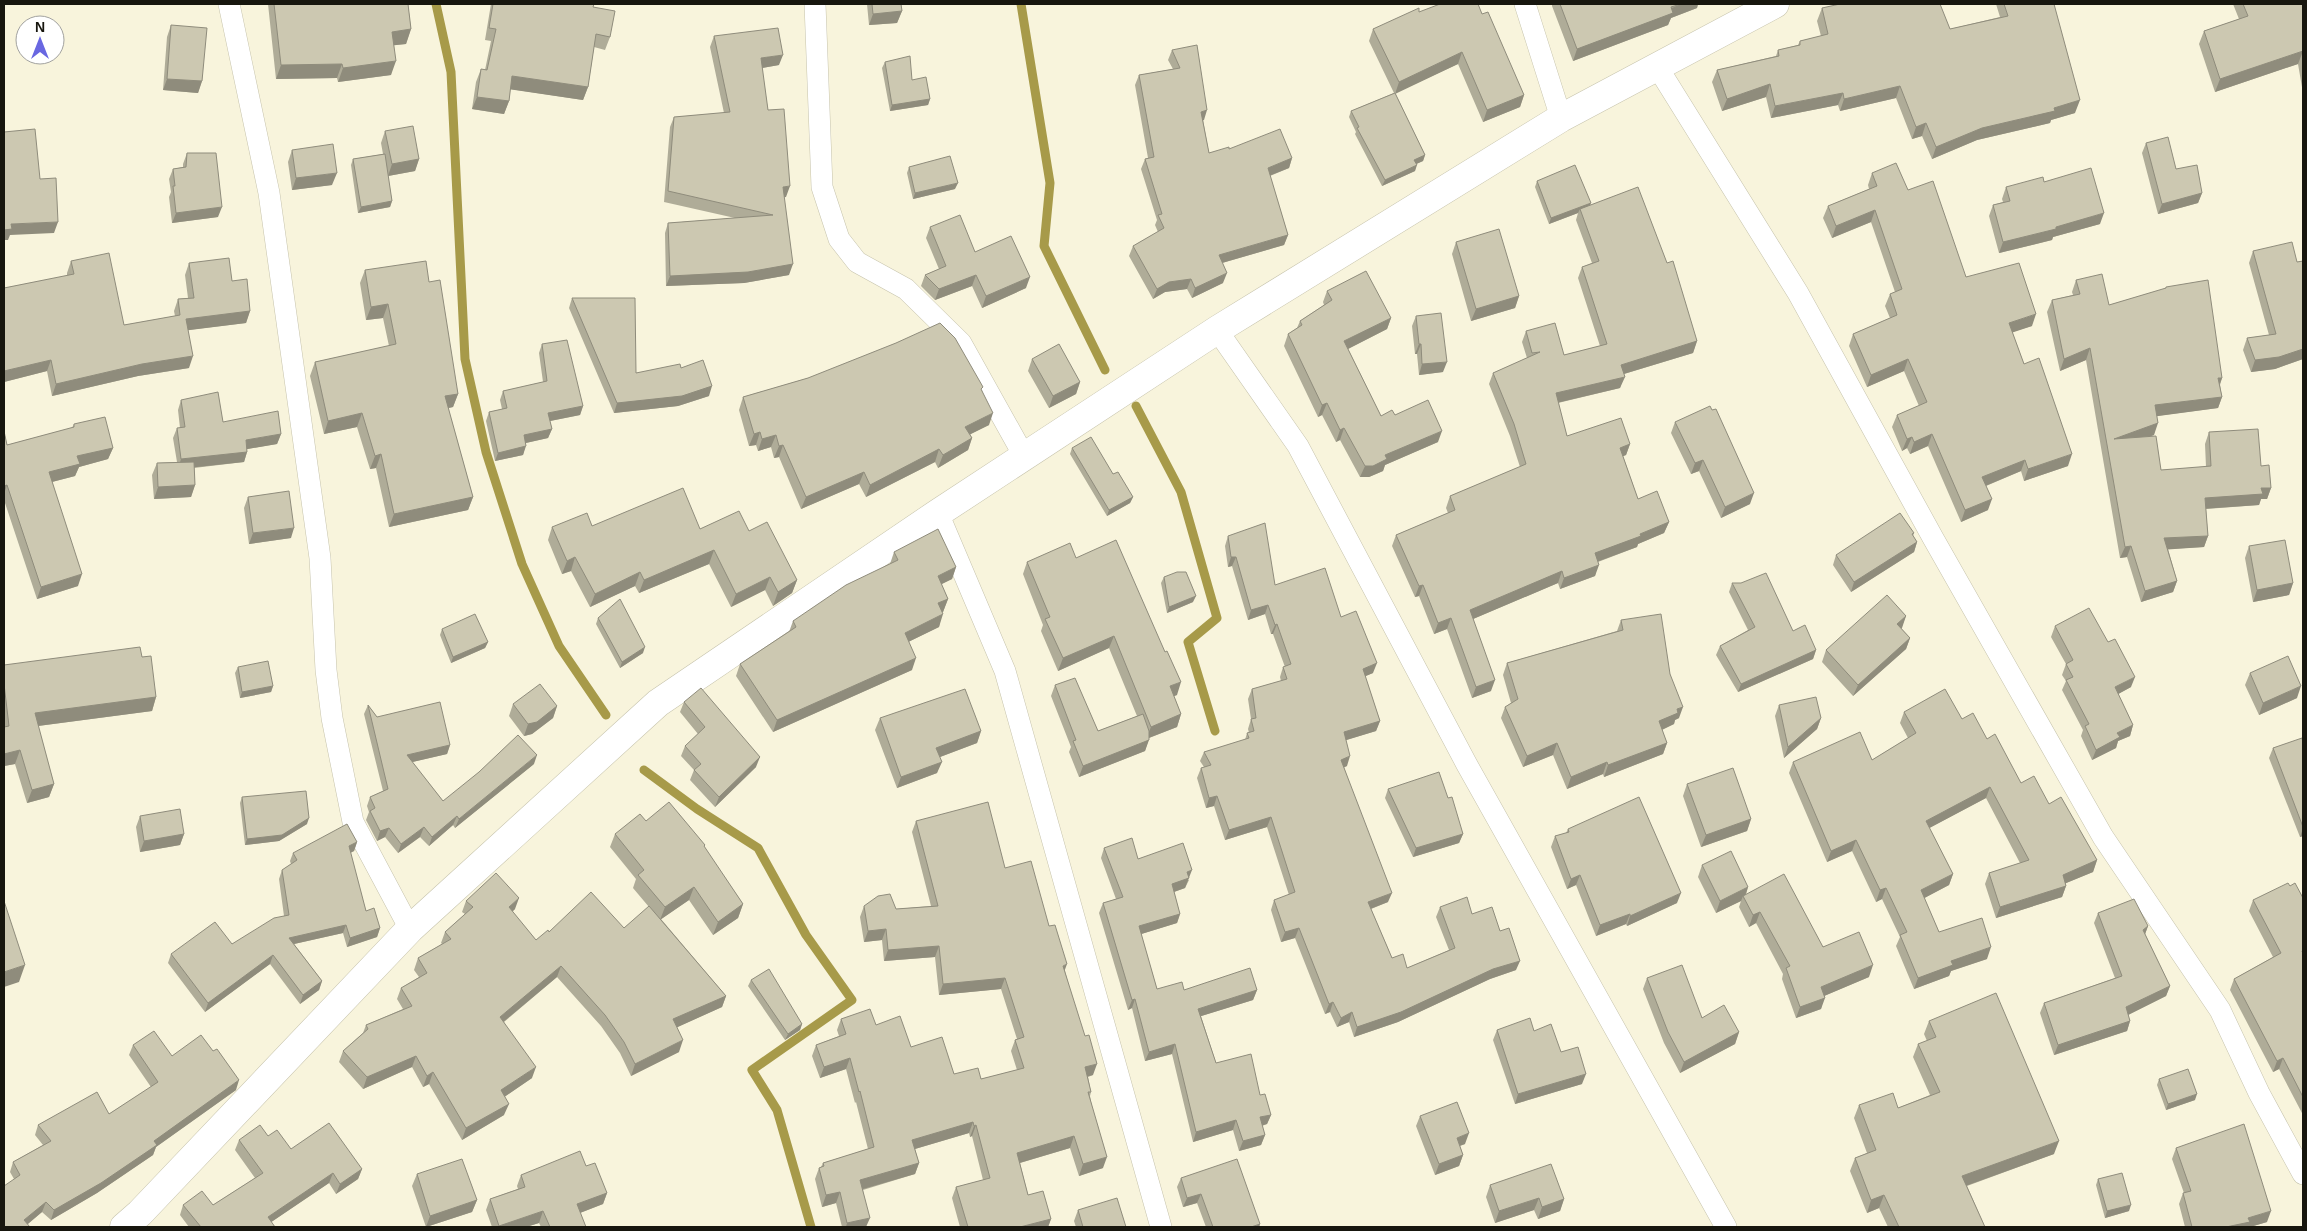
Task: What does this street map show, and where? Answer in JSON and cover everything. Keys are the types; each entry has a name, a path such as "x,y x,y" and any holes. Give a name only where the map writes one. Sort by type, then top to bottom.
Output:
{"street":[{"path":"228,4 268,193 320,558 326,670 332,718 353,822 410,929"},
{"path":"816,4 822,187 839,239 857,262 906,289 961,343 1024,456"},
{"path":"1525,4 1561,118"},
{"path":"124,1227 140,1213 410,929 658,703 938,513 1217,330 1561,118 1775,4"},
{"path":"1658,68 1798,293 1933,538 2103,837 2220,1010 2259,1093 2303,1174"},
{"path":"1217,330 1298,446 1466,762 1726,1227"},
{"path":"938,513 1005,671 1161,1227"}],"building":[{"path":"274,4 408,4 411,29 392,32 396,61 343,68 342,64 281,65"},
{"path":"493,4 594,4 593,7 615,11 610,37 596,34 588,87 512,76 509,101 477,97 481,69 487,70 496,29 489,28"},
{"path":"872,4 901,4 902,11 873,14"},
{"path":"1440,4 1478,4 1482,14 1488,12 1524,95 1487,110 1462,52 1399,82 1373,29 1419,8 1419,12"},
{"path":"1560,4 1681,4 1671,7 1673,13 1577,49"},
{"path":"1840,4 1940,4 1950,29 2008,16 2004,4 2054,4 2080,100 2054,108 2055,111 1982,128 1936,147 1926,123 1916,127 1900,86 1844,99 1843,93 1775,106 1770,84 1727,99 1717,70 1779,56 1778,50 1800,45 1800,41 1828,34 1822,8"},
{"path":"2243,4 2303,4 2303,51 2220,79 2204,31 2248,16"},
{"path":"171,25 207,28 202,81 167,79"},
{"path":"778,28 783,55 761,58 768,110 784,109 790,186 783,187 793,264 748,272 670,276 668,223 773,215 668,191 674,117 730,112 714,36"},
{"path":"1197,45 1207,110 1201,112 1209,153 1229,147 1229,149 1280,129 1292,158 1268,168 1288,235 1219,255 1227,273 1195,288 1191,279 1169,282 1157,289 1133,246 1164,228 1158,215 1162,214 1145,159 1154,157 1139,75 1180,68 1172,50"},
{"path":"910,56 912,80 926,77 930,99 892,105 885,62"},
{"path":"1395,93 1425,155 1414,160 1417,165 1385,180 1357,128 1359,127 1351,111"},
{"path":"413,126 419,159 392,164 385,131"},
{"path":"35,129 40,179 56,178 58,222 11,224 12,229 4,230 4,132"},
{"path":"2168,137 2176,169 2197,165 2202,193 2162,204 2146,143"},
{"path":"333,144 337,173 296,178 292,150"},
{"path":"187,153 216,153 222,207 176,213 173,169 186,167"},
{"path":"385,154 392,201 361,207 353,159"},
{"path":"950,156 958,183 915,193 909,167"},
{"path":"1896,163 1908,190 1933,181 1966,277 2019,263 2036,314 2009,323 2024,364 2039,358 2072,454 2028,469 2025,460 1982,477 1992,499 1965,510 1932,434 1914,442 1912,437 1907,439 1897,415 1927,402 1908,359 1871,375 1853,334 1897,315 1890,294 1902,289 1875,210 1836,226 1828,206 1877,186 1872,173"},
{"path":"1575,165 1591,203 1551,218 1537,181"},
{"path":"2091,168 2104,213 2056,227 2056,229 2003,242 1993,205 2010,201 2006,187 2043,177 2044,182"},
{"path":"1638,187 1667,263 1673,261 1697,341 1621,365 1625,377 1556,393 1567,436 1621,418 1630,444 1620,448 1638,499 1657,491 1669,522 1640,534 1641,536 1595,553 1599,565 1564,578 1562,571 1470,610 1495,680 1476,687 1451,618 1438,623 1423,585 1419,586 1396,535 1455,510 1450,496 1526,464 1514,424 1493,373 1540,352 1532,353 1526,331 1555,323 1564,355 1607,344 1582,267 1599,261 1580,209"},
{"path":"960,215 975,252 1011,236 1030,277 986,296 976,275 939,289 925,275 946,266 930,227"},
{"path":"1499,229 1519,296 1476,309 1456,242"},
{"path":"2292,242 2297,262 2303,261 2303,349 2279,357 2255,360 2247,338 2276,334 2253,251"},
{"path":"109,253 124,325 180,315 178,299 194,298 189,263 229,258 232,281 247,279 250,311 186,319 193,356 142,364 56,384 51,360 4,371 4,288 74,274 71,261"},
{"path":"426,261 429,282 440,280 458,394 445,396 473,497 394,514 381,454 375,456 362,413 328,421 315,362 396,344 388,304 371,307 365,270"},
{"path":"1366,271 1391,318 1344,341 1381,416 1392,410 1395,415 1428,400 1442,431 1385,455 1387,459 1373,466 1365,466 1344,428 1340,430 1327,403 1322,405 1288,334 1302,325 1300,321 1332,300 1327,291"},
{"path":"2102,274 2109,305 2166,287 2208,280 2222,378 2218,378 2222,397 2155,405 2158,423 2114,439 2156,436 2161,470 2211,466 2209,432 2258,429 2261,466 2269,465 2271,488 2261,488 2263,494 2205,498 2208,536 2164,538 2177,581 2145,591 2131,546 2125,547 2090,348 2064,359 2052,300 2080,294 2076,280"},
{"path":"572,298 635,298 636,373 680,364 681,368 703,360 712,386 682,396 617,403"},
{"path":"1441,313 1447,362 1422,364 1416,316"},
{"path":"940,323 955,338 983,387 981,389 993,413 965,427 972,438 943,455 939,449 870,485 864,472 806,497 783,445 779,446 776,435 762,439 760,432 754,434 743,397 808,378 896,343"},
{"path":"567,340 583,406 548,413 552,429 524,435 526,446 498,453 489,412 507,408 503,391 547,381 542,344"},
{"path":"1059,344 1080,382 1053,396 1032,359"},
{"path":"218,392 223,422 278,411 281,434 246,440 247,452 181,459 177,428 185,427 181,400"},
{"path":"1710,406 1712,410 1716,409 1754,493 1725,507 1703,460 1695,463 1675,422"},
{"path":"105,417 113,448 77,456 80,464 49,472 82,574 41,587 7,485 4,486 4,431 7,445 74,427 74,424"},
{"path":"1091,437 1113,474 1118,472 1133,497 1109,510 1072,448"},
{"path":"194,462 195,485 158,487 157,463"},
{"path":"683,488 700,529 739,511 749,531 767,522 797,580 778,592 770,577 736,594 714,550 644,580 640,572 595,594 575,557 567,561 552,527 587,513 592,526"},
{"path":"289,491 294,528 253,533 248,497"},
{"path":"1900,513 1914,533 1912,534 1917,542 1854,582 1836,555"},
{"path":"1265,523 1275,585 1325,568 1341,617 1356,611 1377,663 1363,669 1380,721 1344,732 1350,756 1341,760 1392,893 1368,902 1392,958 1403,954 1407,968 1455,948 1440,907 1467,897 1472,914 1492,907 1500,931 1509,928 1520,961 1493,969 1401,1012 1357,1027 1352,1012 1341,1018 1333,1002 1329,1004 1299,928 1285,932 1274,900 1295,892 1271,817 1229,830 1217,796 1209,798 1201,768 1211,765 1204,752 1249,738 1247,733 1254,731 1251,719 1256,718 1252,689 1287,679 1283,667 1291,664 1268,605 1251,610 1236,557 1231,557 1228,536"},
{"path":"938,529 956,567 938,576 948,599 938,603 943,614 905,633 916,658 777,720 740,664 796,627 793,621 846,585 898,560 894,552"},
{"path":"1116,540 1165,652 1167,651 1181,682 1170,686 1181,714 1151,727 1114,636 1063,658 1045,619 1050,617 1027,562 1070,543 1076,558"},
{"path":"2285,540 2293,583 2257,590 2249,546"},
{"path":"1177,572 1186,572 1196,596 1169,607 1164,577"},
{"path":"1766,573 1793,631 1805,625 1816,650 1741,684 1720,646 1755,627 1732,583 1741,583"},
{"path":"1887,595 1906,616 1897,624 1910,638 1858,685 1826,650"},
{"path":"620,599 645,647 622,662 598,618"},
{"path":"2089,608 2108,642 2115,639 2135,677 2115,687 2133,725 2117,733 2120,737 2096,750 2085,726 2089,724 2066,680 2073,677 2066,664 2073,660 2055,626"},
{"path":"475,614 488,642 453,657 442,629"},
{"path":"1661,614 1670,674 1683,707 1677,709 1678,713 1659,721 1667,743 1608,765 1607,762 1571,777 1557,743 1527,756 1505,707 1518,699 1507,663 1623,630 1621,620"},
{"path":"140,647 142,657 151,656 156,697 35,713 54,784 32,790 20,750 4,754 4,727 9,726 4,684 4,665"},
{"path":"2288,656 2301,686 2263,703 2250,673"},
{"path":"268,661 273,686 242,692 238,667"},
{"path":"1075,678 1098,731 1143,714 1149,731 1149,740 1083,766 1073,741 1076,740 1055,685"},
{"path":"540,684 557,706 537,722 528,724 513,704"},
{"path":"701,688 760,757 719,797 694,770 701,764 685,746 705,727 684,702"},
{"path":"965,689 981,731 936,748 942,762 901,777 880,718"},
{"path":"1945,689 1962,719 1973,713 1987,739 1995,734 2021,783 2034,776 2049,804 2061,797 2097,860 2063,875 2066,886 2000,907 1989,873 2029,860 1990,787 1926,821 1953,874 1921,890 1939,932 1982,918 1991,947 1951,961 1953,965 1918,978 1900,935 1907,932 1886,888 1880,890 1856,840 1831,851 1793,762 1860,732 1872,760 1916,733 1904,712"},
{"path":"1816,697 1821,718 1788,747 1779,705"},
{"path":"440,702 450,745 407,755 443,801 479,772 518,735 537,755 459,819 457,816 432,837 424,827 401,844 389,828 380,831 370,811 375,808 370,797 388,789 368,705 377,717"},
{"path":"2302,738 2303,742 2303,827 2273,748"},
{"path":"1733,768 1751,819 1706,835 1687,784"},
{"path":"1439,772 1448,798 1452,797 1463,834 1416,848 1388,789"},
{"path":"306,791 309,818 282,835 247,839 242,797"},
{"path":"1639,797 1681,893 1630,916 1630,914 1600,925 1580,875 1571,879 1555,836 1569,832 1568,829"},
{"path":"669,802 705,845 743,904 718,922 694,887 665,907 638,875 644,870 615,834 640,814 646,821"},
{"path":"988,802 1005,868 1031,861 1049,926 1055,925 1067,964 1063,966 1085,1036 1089,1035 1097,1064 1085,1067 1091,1092 1088,1092 1107,1157 1083,1164 1074,1136 1017,1153 1028,1195 1043,1191 1051,1219 1020,1227 968,1227 956,1187 990,1178 976,1125 974,1126 973,1122 912,1140 919,1163 860,1180 870,1218 847,1223 840,1192 826,1195 819,1168 824,1166 823,1163 874,1147 850,1058 824,1067 816,1045 846,1034 841,1019 870,1009 876,1025 900,1016 911,1047 942,1037 954,1074 978,1068 981,1079 1024,1068 1015,1040 1024,1037 1005,978 943,984 939,946 888,950 886,929 868,931 864,906 878,896 890,894 896,909 938,906 916,821"},
{"path":"180,809 184,834 144,841 140,816"},
{"path":"347,824 357,842 349,846 366,911 374,908 380,928 350,938 346,925 289,938 322,981 303,995 273,955 208,1003 171,954 215,922 232,944 274,918 289,915 282,870 297,860 293,853"},
{"path":"1132,838 1138,859 1183,843 1192,870 1187,872 1189,878 1172,884 1180,914 1139,926 1157,989 1182,982 1184,990 1250,968 1257,990 1198,1009 1216,1063 1251,1054 1260,1095 1265,1094 1271,1115 1260,1117 1265,1135 1243,1141 1236,1120 1196,1132 1175,1044 1149,1052 1135,999 1132,1000 1103,903 1123,897 1104,848"},
{"path":"1731,851 1748,887 1720,901 1702,865"},
{"path":"496,873 519,898 509,907 536,940 548,930 549,932 591,892 624,928 649,906 726,996 673,1019 683,1040 635,1064 624,1042 605,1015 561,966 500,1017 536,1067 501,1090 509,1104 466,1128 433,1072 427,1076 416,1056 367,1077 343,1051 368,1029 366,1025 412,1006 401,988 427,973 418,958 451,939 445,932 473,907 466,901"},
{"path":"1784,874 1823,947 1859,932 1873,965 1821,987 1825,998 1800,1007 1786,968 1790,966 1760,912 1753,915 1743,896"},
{"path":"2288,883 2290,886 2295,883 2303,898 2303,1097 2283,1058 2277,1061 2234,979 2281,953 2253,900"},
{"path":"2134,899 2148,926 2143,930 2170,986 2126,1007 2130,1021 2058,1045 2044,1003 2122,976 2098,913"},
{"path":"4,901 25,965 4,972"},
{"path":"1682,965 1702,1018 1724,1005 1739,1032 1684,1062 1668,1032 1647,978"},
{"path":"769,969 802,1024 788,1034 751,980"},
{"path":"1996,993 2059,1141 1962,1176 1985,1227 1899,1227 1884,1195 1871,1200 1855,1158 1876,1150 1859,1105 1893,1093 1898,1108 1940,1092 1918,1044 1936,1037 1929,1021"},
{"path":"1530,1018 1534,1031 1551,1024 1561,1052 1578,1047 1586,1074 1518,1094 1497,1030"},
{"path":"154,1031 172,1056 201,1035 213,1051 217,1049 239,1080 154,1141 157,1145 101,1183 54,1210 46,1202 24,1220 30,1227 4,1227 4,1186 20,1175 13,1162 51,1141 38,1125 97,1092 109,1114 158,1082 133,1045"},
{"path":"2188,1069 2197,1094 2168,1104 2159,1079"},
{"path":"1457,1102 1469,1133 1457,1138 1463,1155 1439,1164 1420,1116"},
{"path":"329,1123 362,1169 340,1184 333,1173 268,1217 275,1227 201,1227 183,1205 202,1191 213,1205 263,1173 239,1140 260,1125 268,1136 277,1130 291,1149"},
{"path":"2244,1124 2271,1211 2248,1218 2250,1222 2226,1227 2192,1227 2183,1193 2191,1191 2176,1148"},
{"path":"580,1151 586,1166 595,1163 607,1193 577,1204 586,1227 550,1227 543,1211 499,1226 490,1199 525,1187 521,1175"},
{"path":"462,1159 477,1200 430,1216 417,1174"},
{"path":"1237,1159 1260,1224 1251,1227 1213,1227 1201,1194 1187,1198 1181,1178"},
{"path":"1551,1164 1564,1199 1542,1207 1539,1198 1499,1211 1490,1185"},
{"path":"2122,1173 2131,1205 2107,1211 2098,1179"},
{"path":"1117,1198 1126,1227 1083,1227 1078,1210"}],"waterway":[{"path":"436,4 451,72 465,359 486,452 522,564 559,646 606,715"},
{"path":"1021,4 1050,183 1044,246 1105,370"},
{"path":"1136,406 1181,492 1217,618 1188,642 1215,731"},
{"path":"644,770 697,809 758,848 806,935 852,1000 752,1070 777,1110 811,1227"}]}
